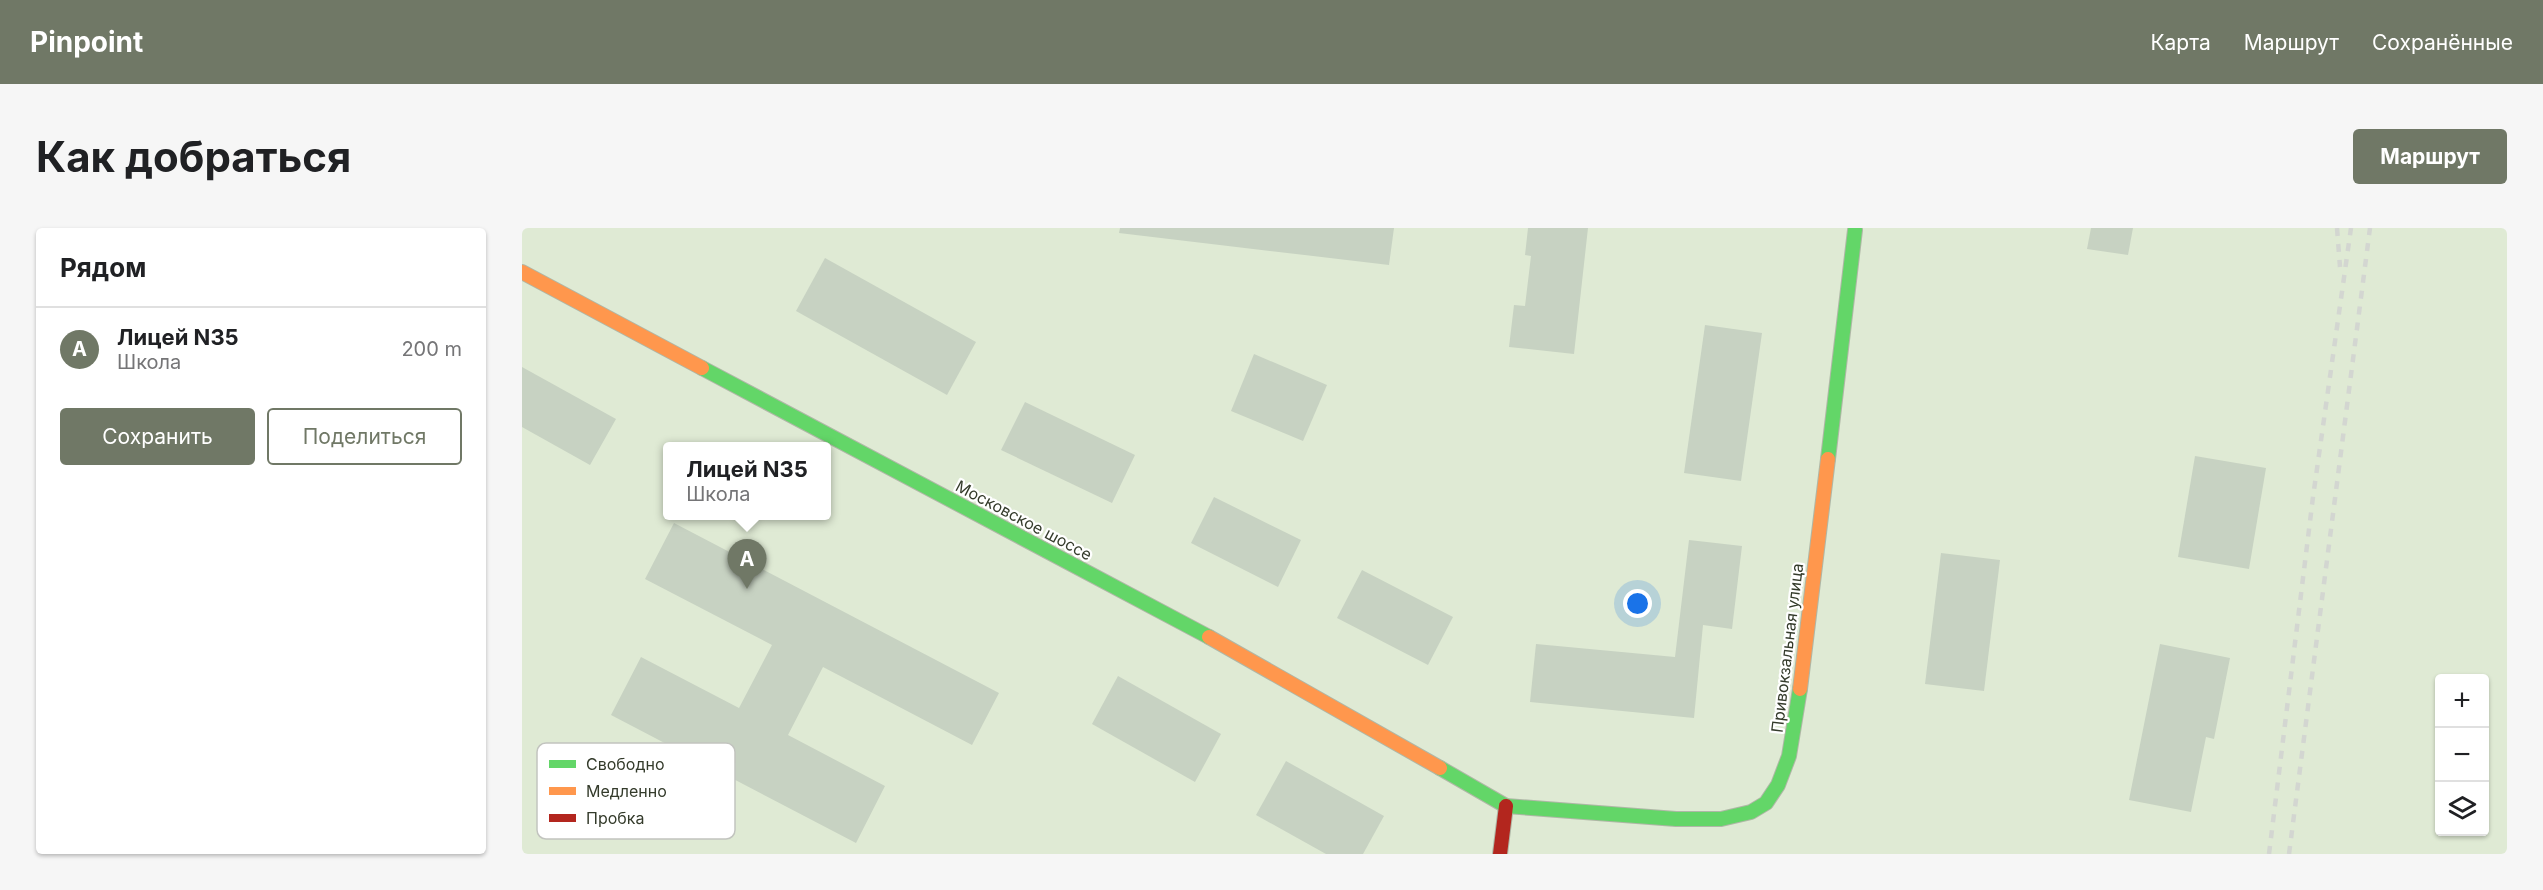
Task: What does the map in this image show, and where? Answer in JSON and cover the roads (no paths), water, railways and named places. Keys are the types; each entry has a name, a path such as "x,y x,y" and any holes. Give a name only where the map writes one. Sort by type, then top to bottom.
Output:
{"street":[{"name":"Привокзальная улица","path":"1506,806 1676,819 1721,819 1751,812 1766,802 1778,785 1789,756 1798,707 1855,230"},
{"name":"Московское шоссе","path":"522,272 1267,668 1506,806"},
{"path":"1500,854 1506,806"}],"railway":[{"path":"2337,228 2340,267"},
{"path":"2269,854 2313,497 2351,228"},
{"path":"2289,854 2370,228"}],"place":[{"name":"Лицей N35","path":"747,589"}]}
